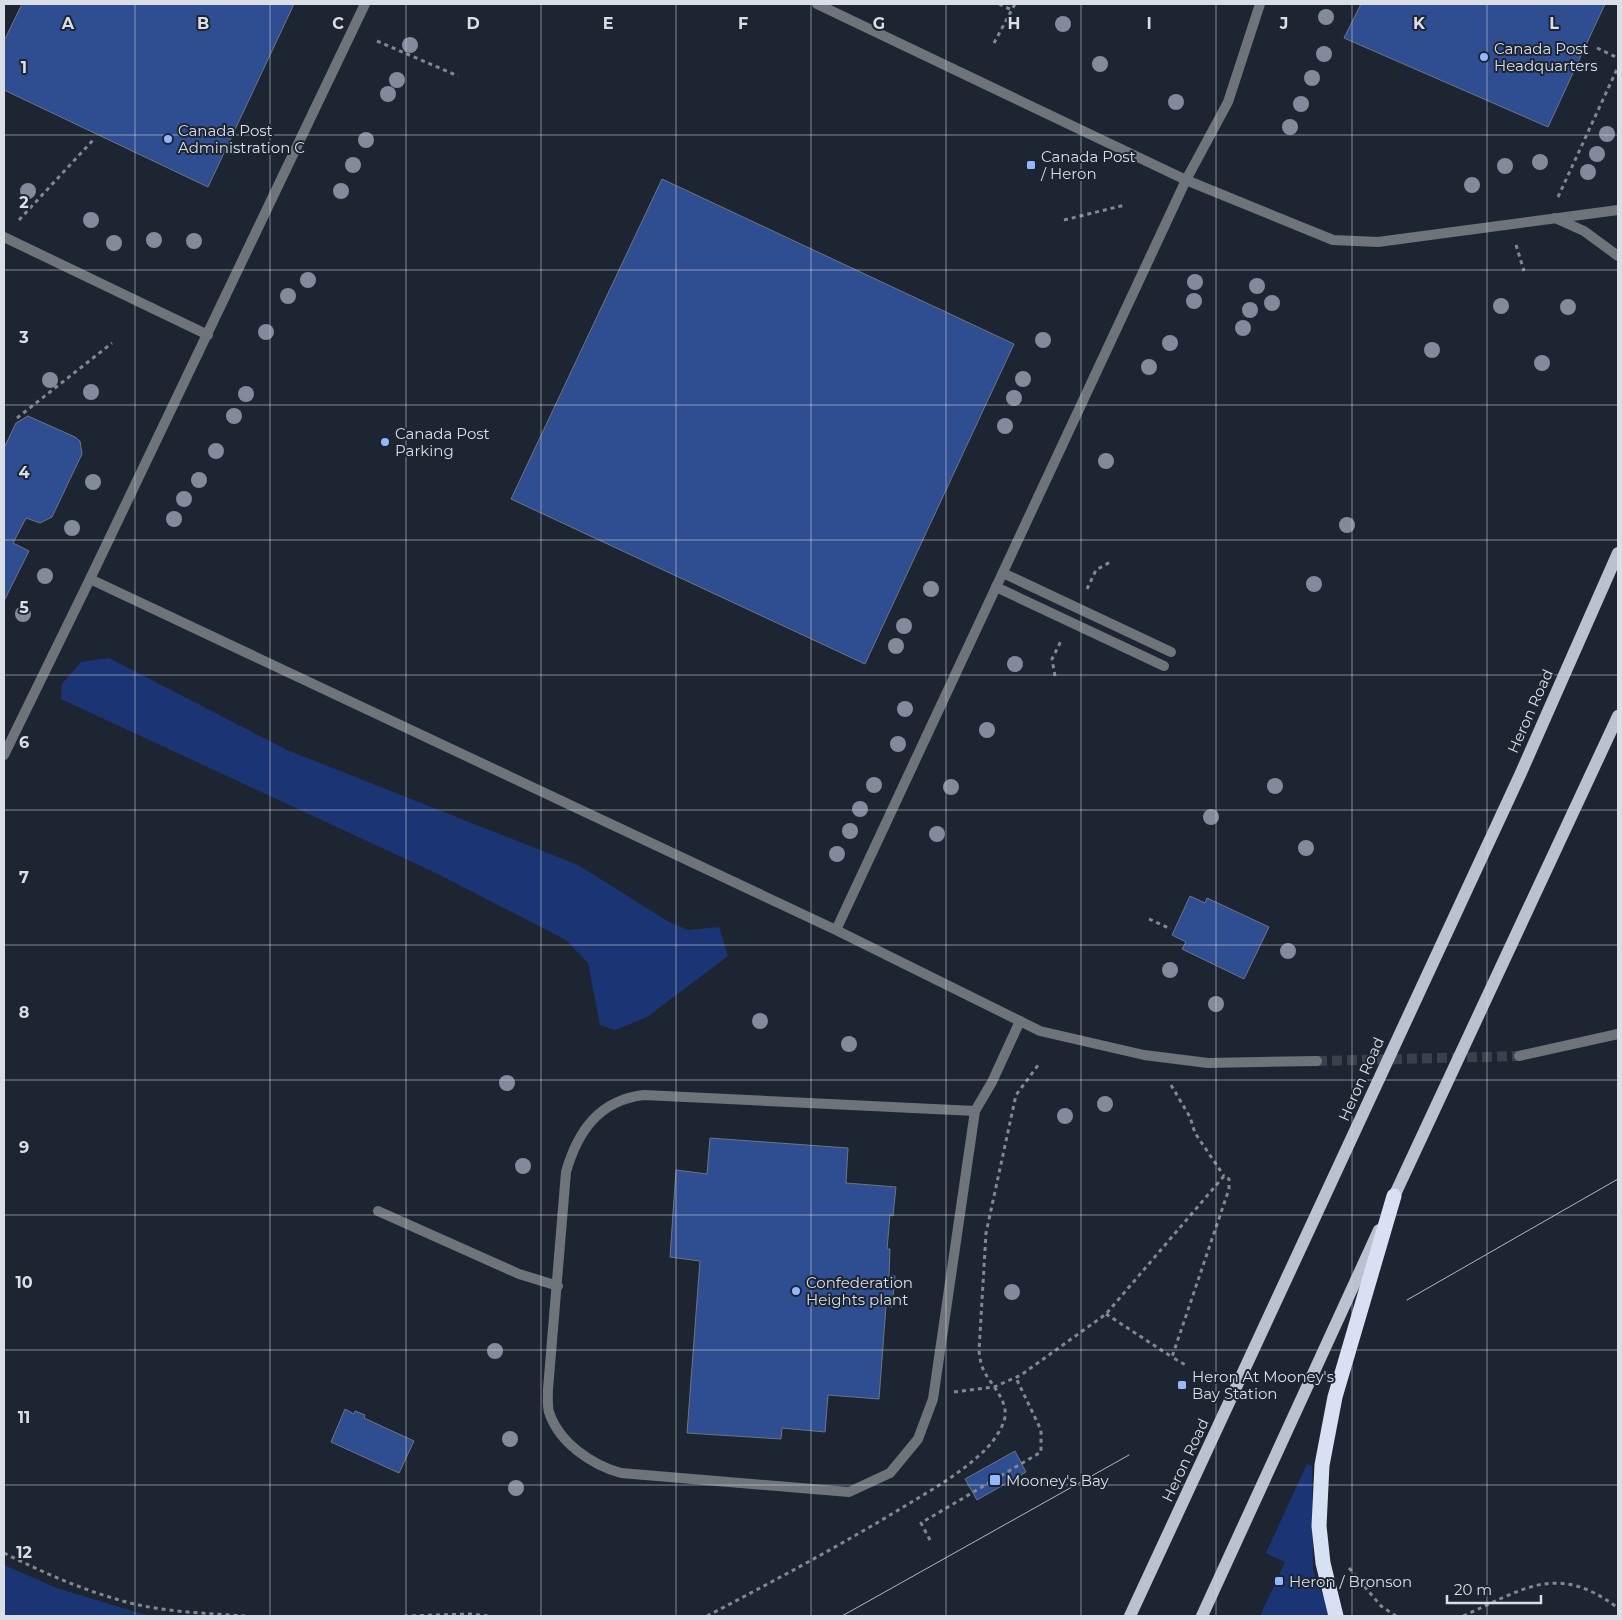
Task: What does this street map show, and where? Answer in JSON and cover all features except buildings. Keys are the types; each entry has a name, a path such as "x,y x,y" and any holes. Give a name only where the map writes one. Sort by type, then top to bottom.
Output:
{"highway":[{"path":"1336,1616 1323,1563 1319,1526 1322,1465 1335,1397 1394,1196"}],"main road":[{"name":"Heron Road","path":"1130,1616 1520,775 1618,553"},
{"path":"1202,1616 1394,1196 1618,716"}],"street":[{"path":"4,755 208,335 365,4"},
{"path":"817,4 1186,180 1332,240 1378,242 1554,217 1618,210"},
{"path":"836,930 1186,180 1228,102 1260,4"},
{"path":"1554,217 1584,231 1618,256"},
{"path":"4,238 208,335"},
{"path":"1003,573 1171,652"},
{"path":"90,579 836,930 1040,1032 1144,1055 1208,1063 1317,1061"},
{"path":"996,587 1164,666"},
{"path":"975,1111 644,1095 626,1097 604,1108 580,1137 571,1153 566,1172 548,1389 549,1411 557,1427 579,1452 592,1462 615,1471 849,1492 890,1473 918,1438 934,1394 975,1111 992,1082 1020,1021"},
{"path":"1520,1056 1618,1034"},
{"path":"378,1211 518,1274 558,1286"}],"path":[{"path":"999,4 1012,10"},
{"path":"994,43 1015,4"},
{"path":"377,41 458,76"},
{"path":"1597,48 1618,58"},
{"path":"1554,217 1560,190 1618,67"},
{"path":"18,221 95,138"},
{"path":"1064,220 1125,204"},
{"path":"17,418 112,342"},
{"path":"1149,919 1171,929"},
{"path":"707,1616 875,1524 958,1472 986,1449 1004,1420 1003,1402 981,1365 979,1351 986,1233 1016,1096 1039,1064"},
{"path":"1171,1085 1190,1116 1195,1133 1224,1176 1229,1179 1229,1189 1172,1357"},
{"path":"934,1394 994,1387 1035,1368 1106,1314 1224,1176"},
{"path":"1106,1314 1187,1366"},
{"path":"930,1540 921,1523 1042,1452 1041,1430 1016,1378"},
{"path":"4,1553 36,1569 117,1600 175,1610 245,1616"},
{"path":"1345,1564 1380,1606 1396,1616"},
{"path":"1463,1616 1533,1585 1561,1582 1584,1587 1618,1608"},
{"path":"404,1616 470,1614 488,1616"}],"shaded area":[{"path":"109,658 287,750 578,865 669,922 688,930 719,927 728,956 647,1017 615,1030 600,1025 588,963 566,940 436,873 61,699 62,684 81,662"},
{"path":"1307,1464 1312,1466 1313,1570 1330,1616 1260,1616 1285,1562 1266,1553"},
{"path":"4,1565 57,1588 142,1614 155,1616 4,1616"}],"tunnel":[{"path":"1317,1061 1519,1056"}],"tram line":[{"path":"1407,1300 1618,1179"},
{"path":"842,1616 1129,1455"}],"place":[{"name":"Canada Post Headquarters","path":"1484,57"},
{"name":"Canada Post Administration C","path":"168,139"},
{"name":"Canada Post / Heron","path":"1031,165"},
{"name":"Canada Post Parking","path":"385,442"},
{"name":"Confederation Heights plant","path":"796,1291"},
{"name":"Heron At Mooney's Bay Station","path":"1182,1385"},
{"name":"Mooney's Bay","path":"995,1480"},
{"name":"Heron / Bronson","path":"1279,1581"}]}
